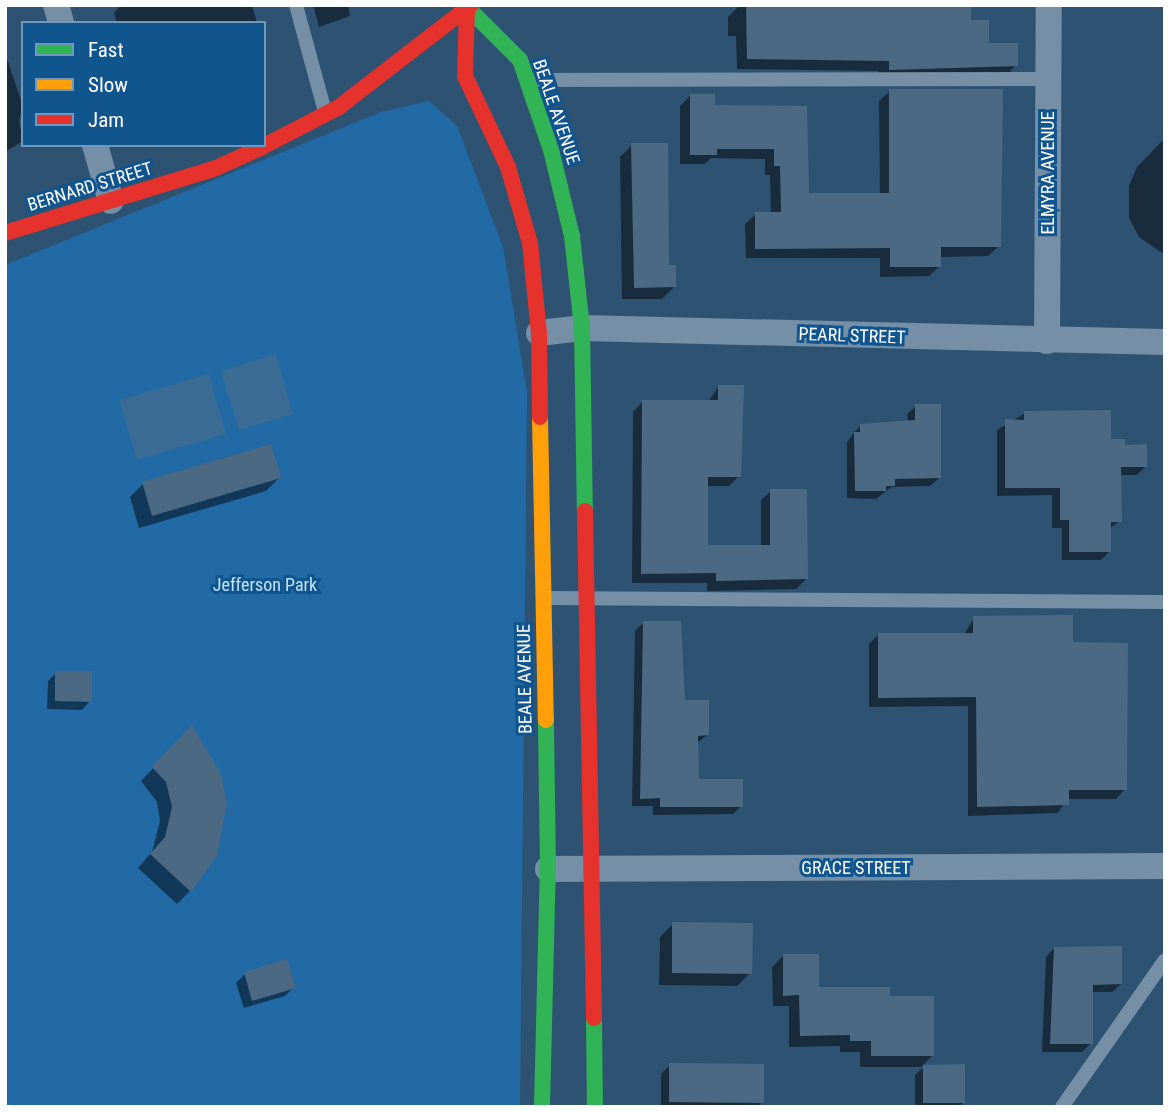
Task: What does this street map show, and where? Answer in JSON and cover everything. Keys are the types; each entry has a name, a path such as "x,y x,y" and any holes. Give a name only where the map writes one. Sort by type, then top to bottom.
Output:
{"main road":[{"name":"BERNARD STREET","path":"266,143 325,114 468,6"},
{"name":"BEALE AVENUE","path":"468,6 520,60 551,150 572,236 582,328 595,1107"},
{"name":"BEALE AVENUE","path":"468,6 465,76 508,167 530,243 540,333 548,869 542,1107"},
{"name":"BERNARD STREET","path":"5,233 216,168 258,147"}],"street":[{"name":"ELMYRA AVENUE","path":"1048,341 1049,5"},
{"path":"96,147 111,201"},
{"name":"PEARL STREET","path":"540,333 582,328 1165,342"},
{"name":"GRACE STREET","path":"548,869 1165,866"}],"lane":[{"path":"296,5 325,114"},
{"path":"527,80 1049,79"},
{"path":"544,598 1165,602"},
{"path":"1062,1107 1165,960"}],"green space":[{"name":"Jefferson Park","path":"429,101 457,126 503,247 527,392 520,1107 5,1107 5,265 381,112"}],"shaded area":[{"path":"276,354 293,414 239,430 221,371"},
{"path":"209,374 226,434 137,460 119,400"}],"building":[{"path":"746,5 971,5 971,20 989,20 989,43 1018,43 1018,66 889,70 889,61 747,59"},
{"path":"889,89 1003,89 1001,247 941,247 941,267 890,267 890,248 755,249 755,212 781,212 780,166 774,166 774,149 717,149 717,155 690,155 690,94 715,94 715,105 807,106 809,193 889,193"},
{"path":"631,143 668,143 669,265 676,265 676,287 634,288"},
{"path":"718,385 744,385 741,477 708,477 708,545 770,545 770,489 807,489 808,579 716,581 716,573 641,574 642,400 718,400"},
{"path":"915,404 941,404 941,478 895,479 895,486 886,486 886,491 855,491 854,432 860,432 860,424 915,420"},
{"path":"1111,410 1111,439 1125,439 1125,445 1147,444 1147,467 1121,467 1122,522 1111,522 1111,552 1069,552 1069,520 1060,520 1060,488 1005,488 1005,419 1024,420 1024,411"},
{"path":"271,444 281,478 152,516 142,482"},
{"path":"1073,615 1073,642 1128,643 1127,790 1069,790 1069,805 977,807 976,697 878,698 878,633 973,633 973,616"},
{"path":"643,621 681,621 685,700 709,700 709,735 698,736 699,779 743,779 743,807 660,807 660,798 640,799"},
{"path":"55,671 92,671 92,702 55,701"},
{"path":"192,725 221,774 227,803 217,856 191,892 150,854 165,837 172,807 166,782 152,767"},
{"path":"672,922 753,923 752,974 672,973"},
{"path":"1122,946 1122,984 1093,985 1093,1044 1050,1044 1054,947"},
{"path":"783,954 819,954 819,987 890,987 890,996 934,996 934,1056 871,1056 871,1041 850,1041 850,1035 800,1036 799,995 783,996"},
{"path":"287,959 296,988 252,1001 244,972"},
{"path":"669,1063 764,1064 764,1103 669,1102"},
{"path":"965,1064 965,1103 923,1103 923,1065"}],"traffic: fast":[{"path":"465,5 520,60 551,150 572,236 582,328 585,511"},
{"path":"542,1107 548,869 546,720"},
{"path":"594,1018 595,1107"}],"traffic: slow":[{"path":"540,417 546,720"}],"traffic: jam":[{"path":"266,145 339,107 471,5"},
{"path":"467,8 465,76 508,167 530,243 539,333 540,417"},
{"path":"5,233 216,168 262,147"},
{"path":"585,511 594,1018"}]}
